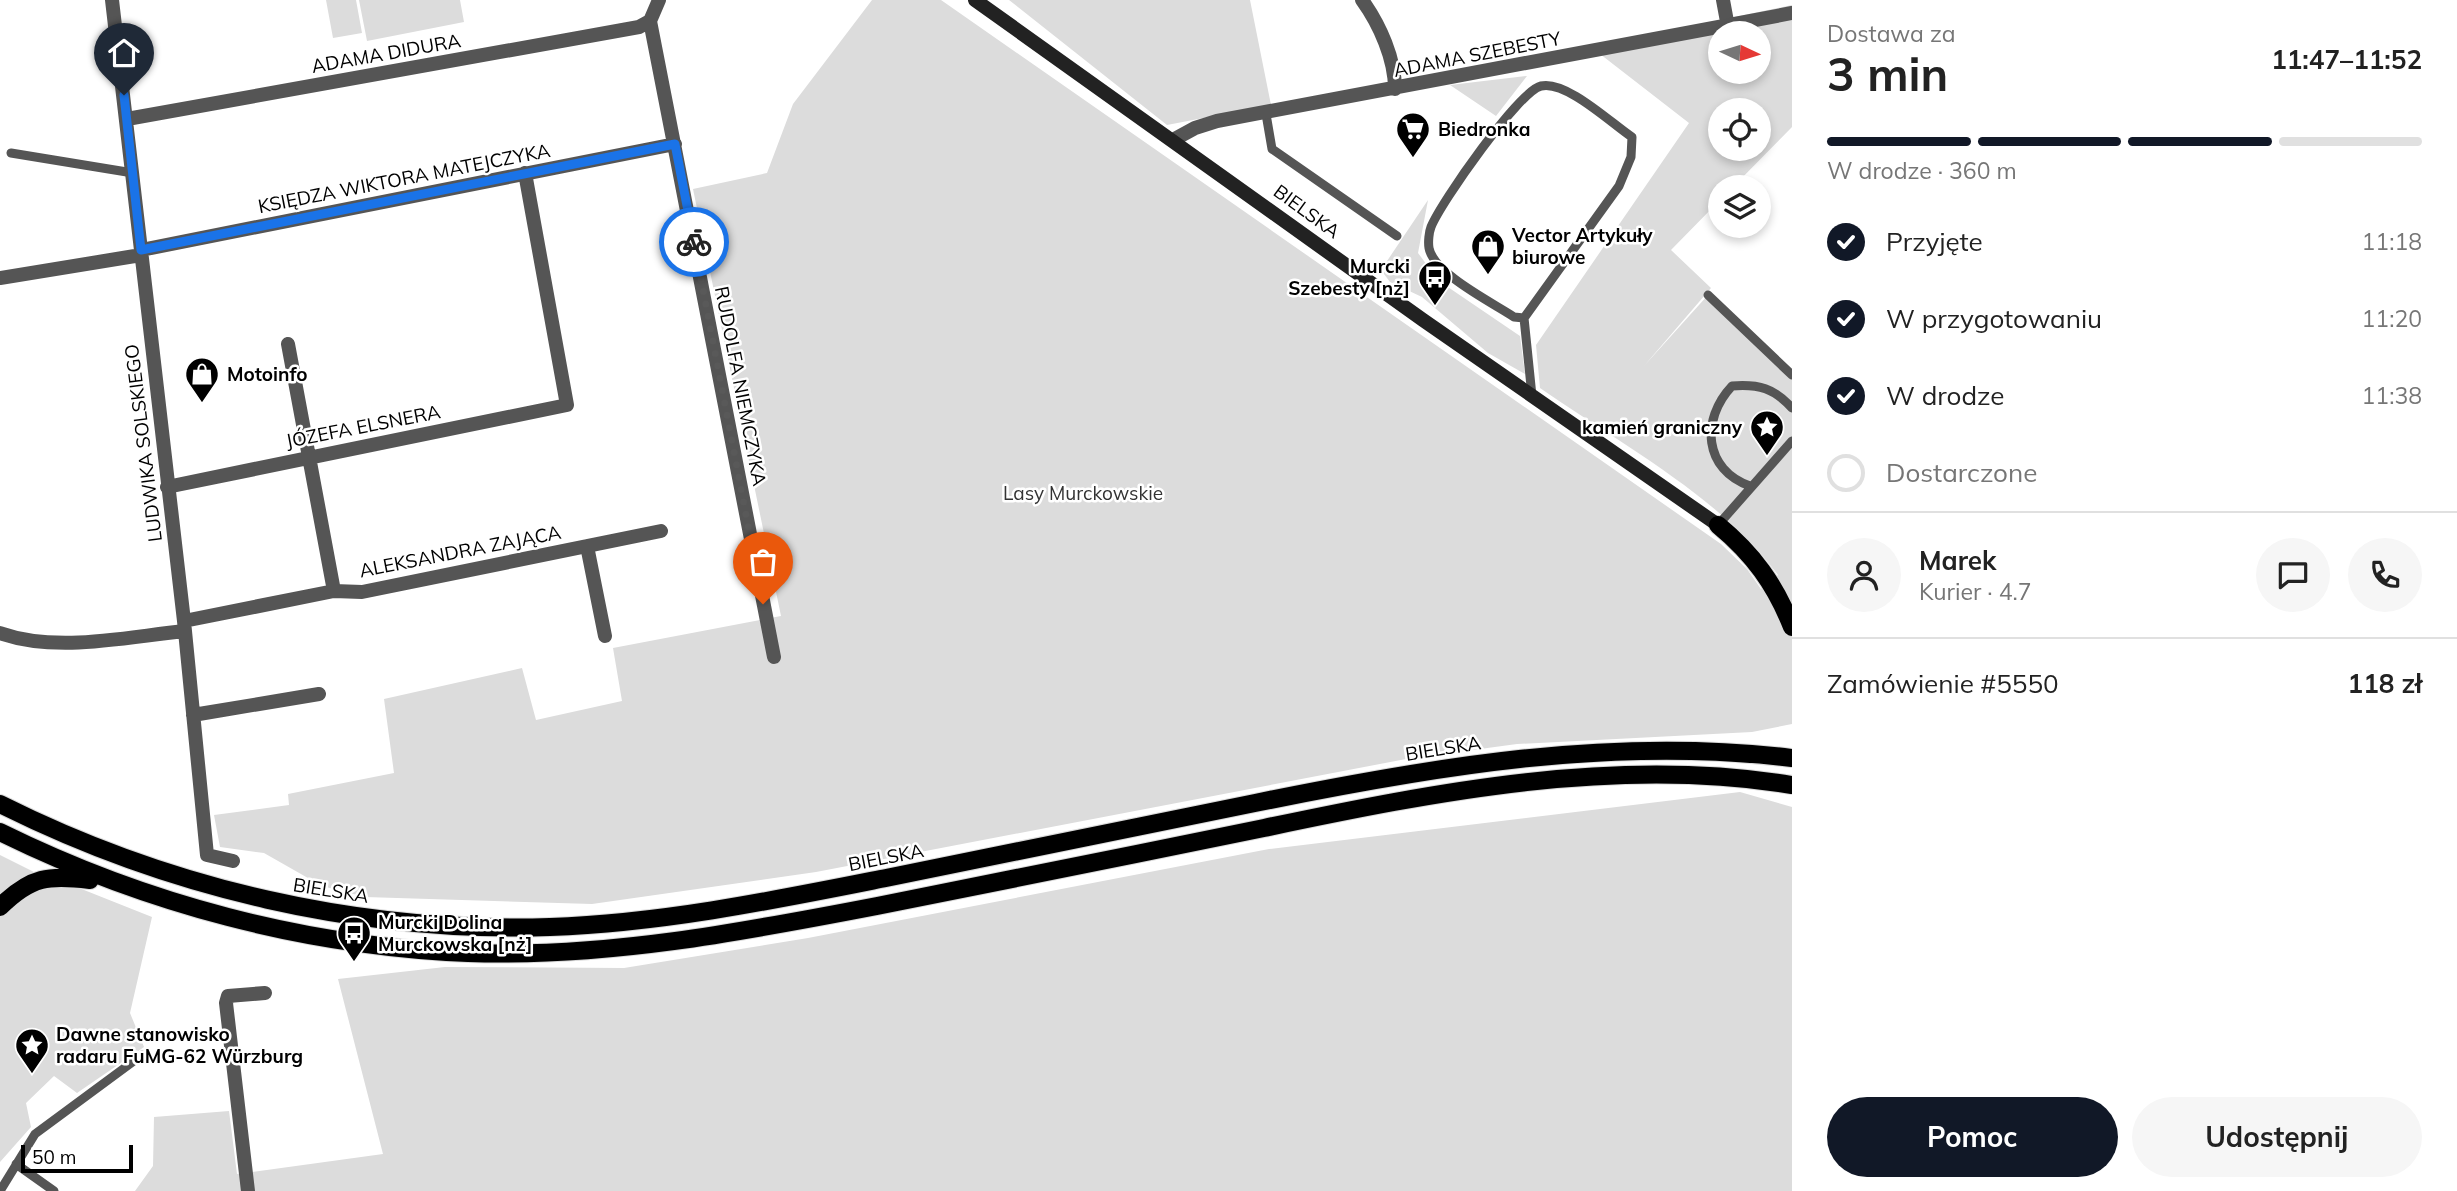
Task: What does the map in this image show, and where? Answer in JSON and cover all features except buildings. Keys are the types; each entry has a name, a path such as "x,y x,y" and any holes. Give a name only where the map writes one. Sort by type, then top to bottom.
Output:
{"main road":[{"path":"1718,525 1747,549 1762,567 1792,626"},
{"name":"BIELSKA","path":"0,804 104,851 174,876 258,899 333,913 413,923 553,927 651,919 775,900 1329,789 1482,763 1553,755 1642,751 1718,752 1792,758"},
{"path":"0,832 118,884 251,923 359,943 469,953 595,950 775,926 1355,809 1485,788 1568,779 1642,776 1738,779 1792,785"},
{"path":"0,906 15,892 41,879 59,876 118,884"}],"street":[{"name":"LUDWIKA SOLSKIEGO","path":"112,0 194,715 207,855 233,861"},
{"path":"650,21 660,0"},
{"name":"BIELSKA","path":"975,0 1718,525"},
{"path":"1362,0 1372,14 1395,70 1395,89"},
{"path":"1723,0 1727,21"},
{"name":"ADAMA SZEBESTY","path":"1755,21 1792,13"},
{"name":"ADAMA DIDURA","path":"127,119 639,27 650,21"},
{"name":"RUDOLFA NIEMCZYKA","path":"650,21 774,657"},
{"name":"ADAMA SZEBESTY","path":"1173,141 1195,128 1217,121 1708,31"},
{"name":"KSIĘDZA WIKTORA MATEJCZYKA","path":"0,278 141,253 675,144"},
{"name":"JÓZEFA ELSNERA","path":"167,488 310,456 567,405 525,173"},
{"path":"288,344 334,592"},
{"name":"ALEKSANDRA ZAJĄCA","path":"0,633 22,641 50,643 184,626 334,592 362,592 661,531"},
{"path":"587,546 605,636"},
{"path":"194,715 319,694"},
{"path":"248,1191 226,1003 228,996 265,993"}],"lane":[{"path":"1524,318 1514,317 1442,270 1429,250 1429,229 1451,189 1524,97 1541,86 1564,88 1632,137 1631,157 1619,186 1524,318 1532,396"},
{"path":"1266,114 1272,149 1397,236"},
{"path":"12,153 132,173"},
{"path":"1708,295 1792,375"},
{"path":"1751,486 1732,480 1714,458 1711,431 1718,400 1732,386 1749,385 1774,389 1792,408"},
{"path":"1718,525 1792,441"},
{"path":"0,1191 35,1134 142,1055"},
{"path":"16,1164 54,1191"}],"green space":[{"path":"326,0 356,0 362,33 333,38"},
{"path":"359,0 460,0 464,22 367,41"},
{"name":"Lasy Murckowskie","path":"872,0 941,0 1721,544 1747,569 1761,589 1778,575 1728,520 1667,473 1540,388 1536,345 1689,123 1591,47 1708,23 1708,84 1771,84 1771,21 1715,21 1792,5 1792,127 1771,148 1771,98 1708,98 1708,161 1759,161 1745,175 1708,175 1708,212 1671,250 1711,288 1644,366 1708,295 1792,375 1792,724 1752,732 1517,744 1406,759 816,872 592,904 365,897 322,886 264,853 220,847 214,815 289,805 288,794 394,773 384,699 522,668 536,720 622,701 613,648 781,616 693,189 767,173 793,104"},
{"path":"1009,0 1250,0 1271,105 1167,125"},
{"path":"1527,76 1496,116 1450,85"},
{"path":"1428,200 1418,253 1439,281 1520,336 1525,374 1488,353 1422,297 1390,282 1381,270"},
{"path":"1740,792 1792,807 1792,1191 135,1191 153,1166 154,1117 229,1111 237,1174 383,1154 338,979 445,967 624,968 808,938 1269,849"},
{"path":"0,855 34,872 0,894"},
{"path":"74,886 152,917 130,1013 144,1047 77,1093 54,1076 26,1103 31,1127 0,1162 0,914 34,888"}],"way so far":[{"path":"694,242 763,604"}],"place":[{"name":"Biedronka","path":"1413,159"},
{"name":"Vector Artykuły biurowe","path":"1488,276"},
{"name":"Murcki Szebesty [nż]","path":"1435,307"},
{"name":"Motoinfo","path":"202,404"},
{"name":"kamień graniczny","path":"1767,457"},
{"name":"Murcki Dolina Murckowska [nż]","path":"354,963"},
{"name":"Dawne stanowisko radaru FuMG-62 Würzburg","path":"32,1075"}],"route":[{"path":"124,95 141,250 675,144 694,242"}]}
